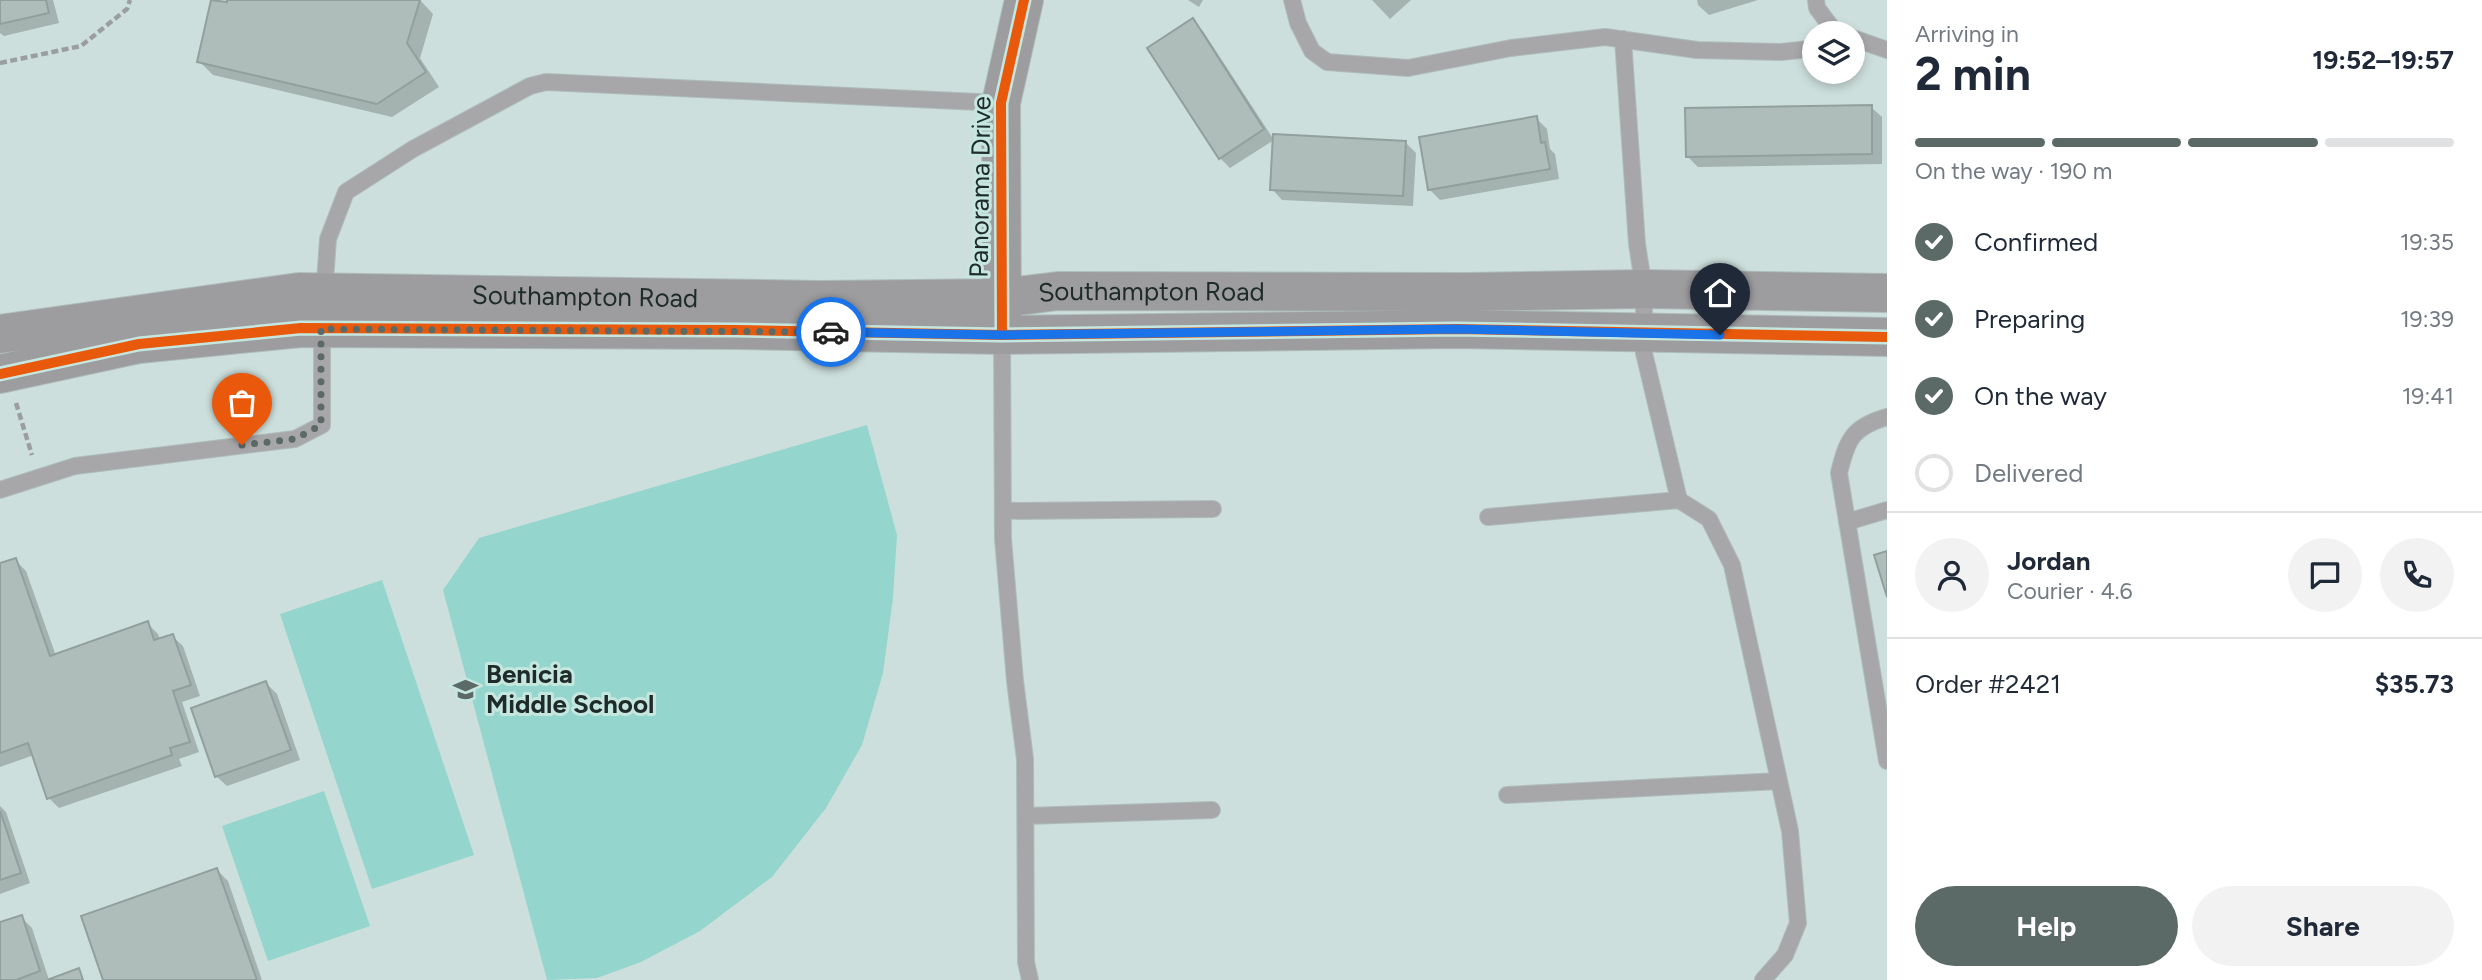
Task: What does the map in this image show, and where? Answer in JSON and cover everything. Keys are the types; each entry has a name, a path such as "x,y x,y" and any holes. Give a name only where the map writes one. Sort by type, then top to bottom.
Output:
{"street":[{"name":"Panorama Drive","path":"1002,317 1001,103 1024,0"},
{"name":"Southampton Road","path":"1002,317 1058,291 1465,292 1644,289 1887,293"},
{"name":"Southampton Road","path":"0,334 299,292 323,311 737,330 1002,317 1887,337"},
{"name":"Southampton Road","path":"4,373 139,344 301,328 323,311"}],"lane":[{"path":"1292,0 1298,23 1312,51 1326,62 1408,68 1511,48 1605,37 1697,50 1781,52 1802,50"},
{"path":"1816,0 1817,8 1826,21"},
{"path":"1623,39 1637,244 1644,289 1644,353 1679,500"},
{"path":"1865,42 1887,50"},
{"path":"0,490 75,466 295,439 321,425 323,311 328,239 346,191 413,149 530,86 545,82 1001,103"},
{"path":"1002,317 1003,511 1014,681 1025,759 1026,961 1030,980"},
{"path":"1887,416 1867,422 1846,444 1839,473 1887,761"},
{"path":"1489,517 1679,500 1709,519 1732,565 1790,831 1798,923 1785,955 1763,980"},
{"path":"1003,511 1213,509"},
{"path":"1847,522 1887,510"},
{"path":"1507,795 1779,781"},
{"path":"1026,816 1212,810"}],"path":[{"path":"0,63 81,46 127,9 130,0"},
{"path":"4,373 39,478"}],"shaded area":[{"path":"867,425 897,535 893,598 883,673 862,745 826,808 772,877 700,931 641,962 597,978 547,980 443,590 479,538"},
{"path":"382,580 474,855 372,889 280,614"},
{"path":"324,791 370,926 268,961 222,826"}],"building":[{"path":"0,0 46,0 49,13 0,24"},
{"path":"211,0 420,0 407,43 426,72 377,104 197,62"},
{"path":"1193,18 1264,129 1219,159 1147,48"},
{"path":"1872,105 1872,154 1686,157 1685,108"},
{"path":"1537,116 1541,143 1545,142 1550,169 1428,190 1419,137"},
{"path":"1273,134 1406,141 1403,196 1270,190"},
{"path":"1887,551 1887,597 1874,555"},
{"path":"16,558 50,656 148,621 154,640 173,634 191,685 173,691 190,742 170,748 172,755 47,799 28,743 0,753 0,563"},
{"path":"266,681 291,750 215,777 191,708"},
{"path":"0,811 21,873 0,880"},
{"path":"217,868 257,980 103,980 81,916"},
{"path":"22,915 40,971 16,980 0,980 0,922"},
{"path":"79,968 83,980 47,980"}],"cycle path":[{"path":"1002,335 1001,103 1024,0"},
{"path":"0,374 139,344 301,328 737,330 1002,335 1456,329 1887,337"}],"way so far":[{"path":"242,445 295,439 321,425 321,329 831,332"}],"place":[{"name":"Benicia Middle School","path":"466,689"}],"route":[{"path":"831,332 1002,335 1456,329 1720,335"}]}
